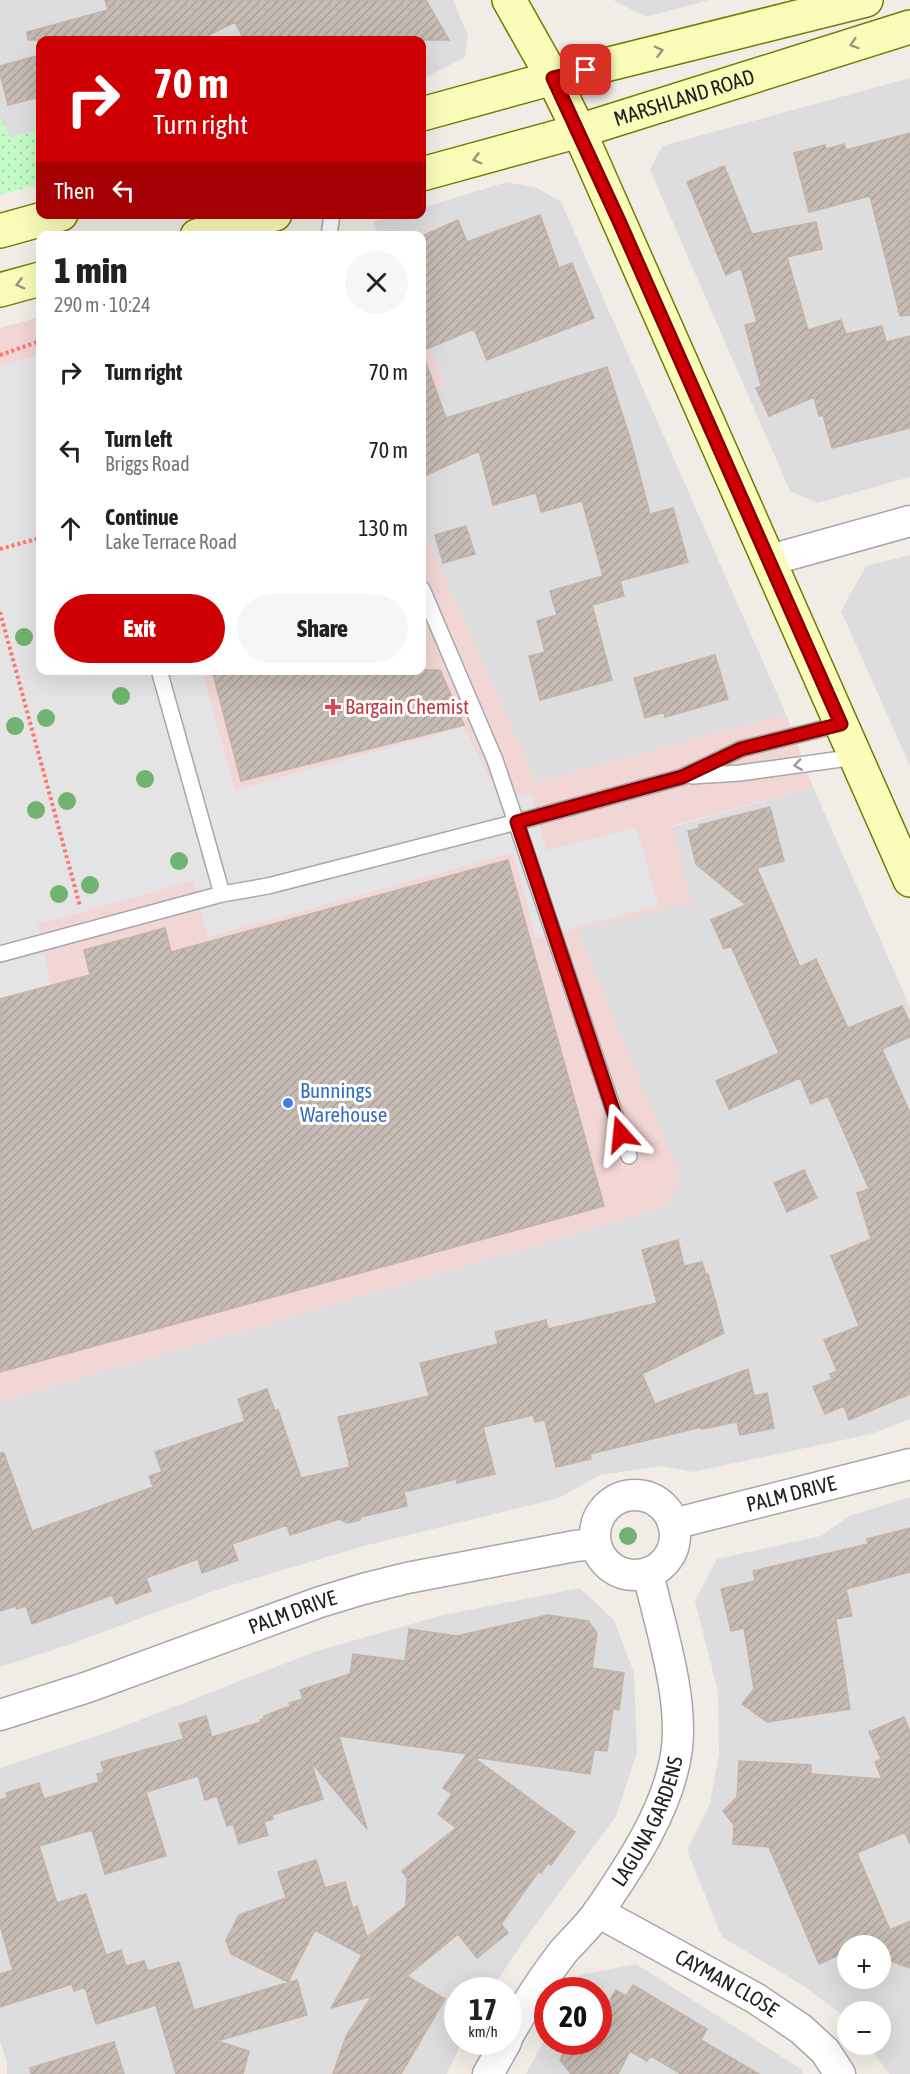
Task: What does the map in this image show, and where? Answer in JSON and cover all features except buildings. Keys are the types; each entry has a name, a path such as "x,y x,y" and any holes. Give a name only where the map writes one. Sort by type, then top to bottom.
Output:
{"main road":[{"path":"509,0 553,78 579,131 910,880"},
{"path":"426,113 553,78 866,0"},
{"name":"MARSHLAND ROAD","path":"426,173 579,131 910,27"},
{"path":"0,231 43,219"},
{"path":"220,231 262,223"},
{"path":"0,290 36,280"}],"street":[{"path":"770,560 910,520"},
{"name":"PALM DRIVE","path":"673,1524 910,1464"},
{"path":"632,1495 645,1496 657,1502 667,1512 673,1524 675,1536 673,1548 659,1568 648,1573 621,1574 609,1567 595,1544 594,1530 599,1517 607,1506 618,1498 632,1495"},
{"name":"PALM DRIVE","path":"0,1715 88,1688 320,1602 363,1589 407,1578 595,1544"},
{"name":"LAGUNA GARDENS","path":"522,2014 550,1971 598,1912 656,1818 669,1785 677,1747 676,1709 671,1665 648,1573"},
{"name":"CAYMAN CLOSE","path":"598,1912 755,1998 801,2029 825,2052 840,2074"},
{"path":"488,2074 499,2055"}],"lane":[{"path":"426,598 495,760 629,1156"},
{"path":"160,675 222,894"},
{"path":"0,954 222,894 268,886 682,777 741,749 841,724"},
{"path":"682,777 856,757"}],"path":[{"path":"0,355 36,342"},
{"path":"0,549 36,539"},
{"path":"0,612 87,931"}],"shaded area":[{"path":"0,0 453,0 468,36 465,57 426,77 426,36 36,36 36,131 10,138 0,117"},
{"path":"613,0 709,0 646,17"},
{"path":"910,78 910,477 818,503 790,491 650,170 662,146"},
{"path":"507,182 537,188 561,202 786,714 536,782 426,535 426,395 446,385 426,341 426,231 377,231 373,222 384,219 426,219 426,207"},
{"path":"36,318 36,675 426,675 426,535 536,782 786,714 813,787 672,826 692,903 577,930 681,1178 666,1207 0,1402 0,328"},
{"path":"426,341 446,385 426,395"},
{"path":"36,356 36,675 203,675 235,790 464,727 501,801 531,793 547,850 636,827 659,905 536,939 513,853 208,937 193,881 38,924 51,984 0,998 0,366"},
{"path":"910,555 910,766 841,611 866,566"},
{"path":"813,787 910,1007 910,1419 871,1434 693,1472 661,1466 600,1475 559,1498 364,1546 222,1588 65,1646 0,1667 0,1402 666,1207 680,1178 577,930 672,827"},
{"path":"910,1497 910,2074 889,2074 875,2055 891,2055 891,2001 837,2001 837,2011 802,1985 722,1937 687,1850 710,1804 719,1753 718,1692 695,1601 717,1559 821,1536 849,1516"},
{"path":"580,1588 614,1620 634,1673 637,1752 616,1816 500,1977 444,1977 444,2055 456,2055 447,2074 7,2074 7,2063 0,2041 0,1768 109,1732 317,1651 443,1615"},
{"path":"636,1964 801,2069 803,2074 526,2074 536,2055 612,2055 612,1977 579,1977"}],"green space":[{"path":"0,117 10,138 36,131 36,185 0,195"}],"place":[{"name":"Bargain Chemist","path":"333,707"},
{"name":"Bunnings Warehouse","path":"288,1103"}],"route":[{"path":"586,70 553,78 579,131 841,724 741,749 682,777 517,822 621,1134"}]}
